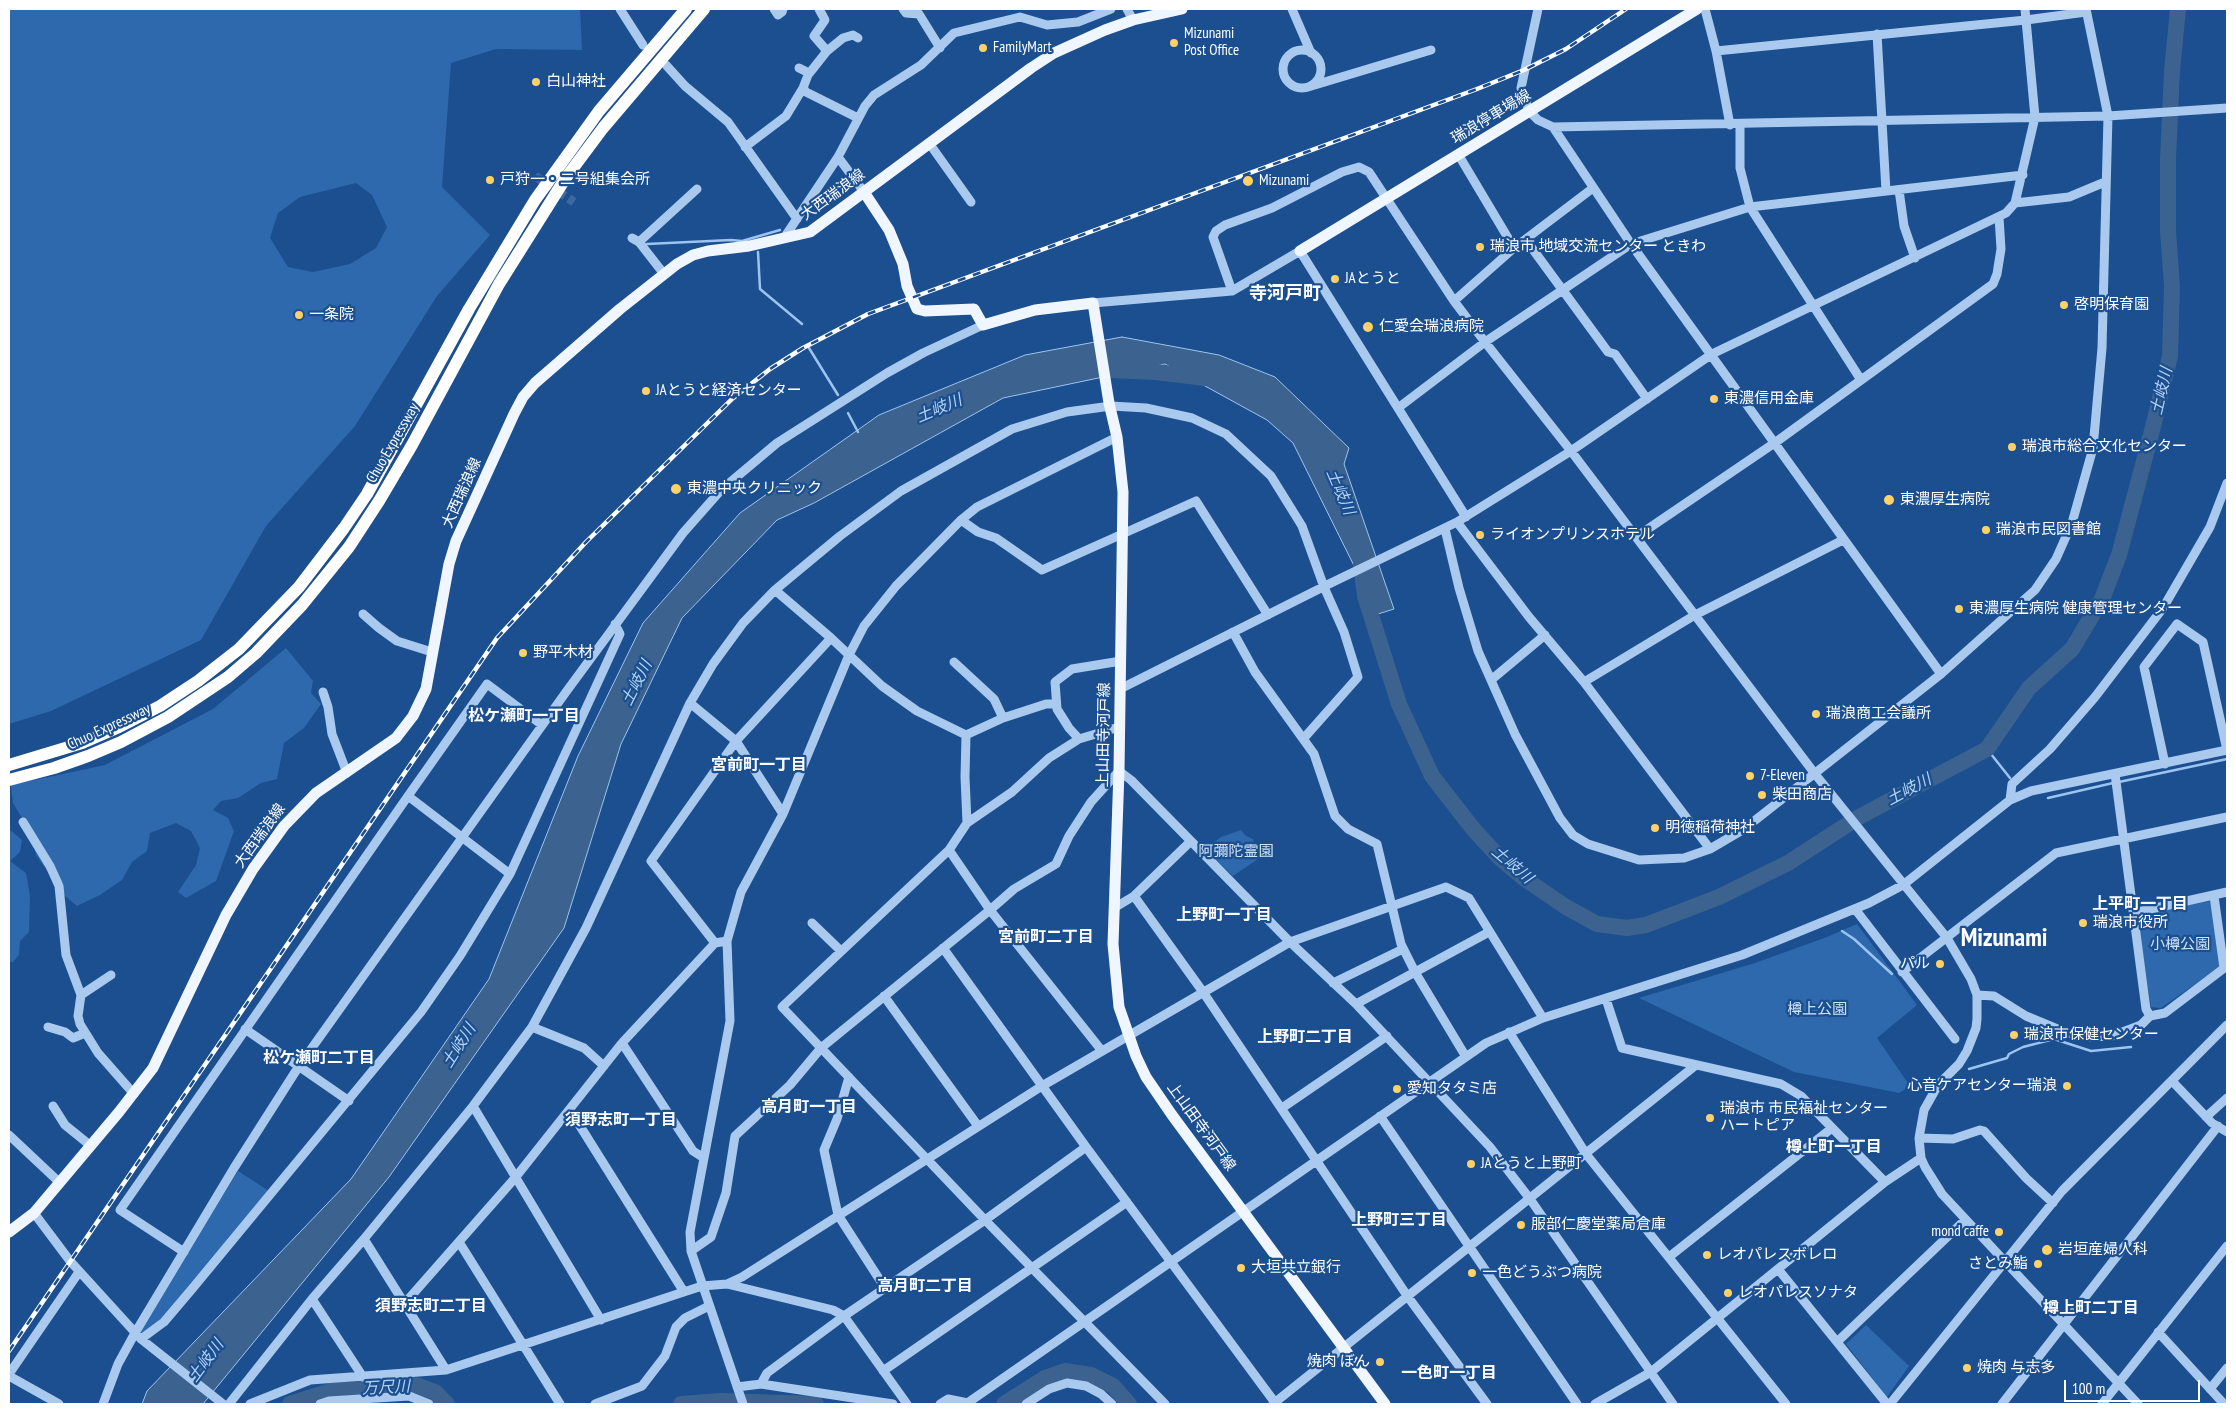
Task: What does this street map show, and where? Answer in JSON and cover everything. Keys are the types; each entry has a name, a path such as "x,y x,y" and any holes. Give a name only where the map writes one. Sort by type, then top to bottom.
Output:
{"highway":[{"name":"Chuo Expressway","path":"9,765 82,743 160,706 198,681 239,649 299,587 344,528 367,494 469,308 535,200 599,111 686,9"},
{"name":"Chuo Expressway","path":"9,780 54,768 88,756 121,742 168,717 228,677 256,653 302,605 350,546 379,501 412,445 499,284 565,179 603,128 704,9"}],"main road":[{"name":"大西瑞浪線","path":"9,1232 34,1213 134,1094 158,1060 226,915 254,868 299,808 316,793 396,738 413,716 426,689 449,564 456,541 523,397 547,372 664,274 693,255 802,235 817,228 929,143 1054,53 1105,30 1133,20 1182,9"},
{"name":"瑞浪停車場線","path":"1300,250 1697,9"},
{"path":"864,192 889,230 903,264 907,286 917,309 925,311 974,309 983,325 1035,310 1093,303"},
{"name":"上山田寺河戸線","path":"1093,303 1117,437 1122,484 1123,535 1119,771 1112,944 1119,1007 1136,1056 1146,1077 1385,1404"}],"street":[{"path":"620,9 643,45"},
{"path":"774,9 778,15 783,9"},
{"path":"819,9 825,20 814,36 827,51"},
{"path":"903,9 906,13 918,14 940,48"},
{"path":"784,238 838,157 858,118 874,95 921,65 954,33 1020,17 1047,25 1078,22 1111,9"},
{"path":"1128,9 1133,20"},
{"path":"1292,9 1311,53 1319,61 1321,68 1318,79 1308,87"},
{"path":"1538,9 1521,88 1529,111 1538,120 1553,127 1740,125 2108,116 2227,108"},
{"path":"1705,9 1716,51 1730,125"},
{"path":"1120,689 1327,585 1445,529 1571,451 1712,354 1999,218 2015,203 2035,117 2025,9"},
{"path":"1445,529 1459,588 1478,651 1515,734 1560,818 1573,835 1588,844 1640,860 1684,858 1710,848 1744,830 1941,674 2035,590 2056,558 2072,523 2093,448 2102,348 2108,116 2086,10 2026,20 1716,51"},
{"path":"1877,34 1886,191"},
{"path":"745,147 786,116 808,76 827,51 850,35 858,38"},
{"path":"1311,53 1298,50 1292,53 1284,62 1283,68 1286,80 1296,88 1308,87 1431,50"},
{"path":"666,65 685,86 722,115 797,219"},
{"path":"799,68 806,72 808,76"},
{"path":"803,88 806,92 858,118"},
{"path":"1740,125 1740,168 1750,207 1861,380"},
{"path":"1553,127 1631,244 1776,442 1843,540 1941,674"},
{"path":"929,143 971,202"},
{"path":"1458,154 1514,248"},
{"path":"838,157 864,192"},
{"path":"1232,291 1213,237 1216,231 1225,225 1272,208 1342,172 1359,167 1369,172 1454,301 1571,451 1824,786 1947,938 1971,979 1976,995 1977,1019 1973,1039 1959,1064 1938,1085 1924,1110 1919,1138 1920,1158 1934,1185 1965,1220 2062,1326 2138,1404"},
{"path":"1398,408 1485,342 1631,244 1750,207 2022,175"},
{"path":"2015,203 2069,197 2106,182"},
{"path":"1454,301 1514,248 1593,188"},
{"path":"664,274 635,240 698,189"},
{"path":"1899,190 1904,226 1915,258"},
{"path":"1636,537 1776,442 1993,284 1998,274 2001,249 1999,218"},
{"path":"1526,240 1608,352 1615,354 1647,398"},
{"path":"1093,303 1232,291 1300,250 1466,517"},
{"path":"103,1404 118,1364 139,1337 184,1252 299,1066 542,725 683,533 721,490 784,438 887,373 923,353 983,325"},
{"path":"229,1404 312,1299 473,1106 532,1027 586,928 690,703 713,664 743,623 775,590 840,536 901,491 1012,429 1067,412 1110,405 1146,408 1192,418 1226,434 1271,476 1285,495 1302,526 1327,585 1358,677 1304,738"},
{"path":"743,1404 691,1251 690,1232 730,1021 727,941 741,892 783,814 849,655 864,626 896,586 960,520 977,507 1117,437"},
{"path":"2010,800 2012,784 2050,749 2095,697 2163,608 2210,527 2227,483"},
{"path":"960,520 978,532 996,538 1042,570 1196,501 1268,615"},
{"path":"1457,522 1584,682 1710,848"},
{"path":"1584,682 1695,615 1843,540"},
{"path":"775,590 832,638 882,686 917,711 966,735"},
{"path":"363,614 397,640 432,652"},
{"path":"139,1337 164,1322 421,1012 460,956 510,874 620,634 615,624"},
{"path":"940,1404 948,1399 967,1404 1172,1263 1380,1116 1432,1083 1486,1043 1543,1018 1742,956 1855,909 1903,885 2010,800 2031,791 2115,780 2164,764 2227,750 2203,642 2177,624 2144,667 2164,764"},
{"path":"1233,632 1255,672 1314,754 1335,816 1348,829 1377,844 1403,949 1466,1057"},
{"path":"1491,680 1545,635"},
{"path":"715,943 651,861 736,741 832,638"},
{"path":"1079,739 1069,728 1056,704 1055,682 1072,669 1120,661"},
{"path":"954,662 994,699 1003,718"},
{"path":"184,1252 120,1210 244,1029 487,684 542,725"},
{"path":"323,692 328,707 332,734 347,773"},
{"path":"690,703 736,741 783,814"},
{"path":"966,735 1003,718 1046,704 1056,704"},
{"path":"1119,728 1079,739 1050,758 1012,792 966,823 949,850 782,1007 1032,1269 1165,1404"},
{"path":"966,735 966,823"},
{"path":"691,1251 711,1237 726,1193 735,1136 790,1085 821,1048 1014,889 1056,864 1069,836 1091,802 1119,771 1131,780 1290,942 1356,1004 1490,1147 1530,1199 1673,1404"},
{"path":"2115,780 2146,1009 2150,1016"},
{"path":"408,796 510,874"},
{"path":"1902,972 2056,853 2227,817"},
{"path":"23,822 60,886 66,955 81,995 78,1016 85,1033 98,1053 134,1094"},
{"path":"1114,908 1134,896 1191,841"},
{"path":"949,850 990,910 1102,1051"},
{"path":"727,1284 1042,1086 1290,942 1446,888 1469,898 1543,1018"},
{"path":"2133,913 2227,892"},
{"path":"1134,896 1203,992 1408,1297 1487,1404"},
{"path":"1976,995 1994,996 2026,1016 2067,1033 2112,1036 2129,1031 2141,1025 2150,1016 2165,1013 2226,967 2214,896"},
{"path":"1855,909 1955,1039"},
{"path":"812,923 841,951"},
{"path":"1356,1004 1489,932"},
{"path":"405,1303 515,1178 622,1043 715,943 727,941"},
{"path":"943,948 1086,1147 1275,1404 1696,1065"},
{"path":"1333,983 1403,949"},
{"path":"81,995 112,975"},
{"path":"884,996 978,1126"},
{"path":"1606,999 1622,1048 1781,1084 1801,1096 1885,1182"},
{"path":"1778,1268 1889,1404 2053,1203 2093,1158 2227,1025"},
{"path":"48,1027 65,1032 73,1038 85,1033"},
{"path":"532,1027 584,1048 604,1066"},
{"path":"244,1029 348,1101"},
{"path":"1508,1032 1586,1154 1786,1404"},
{"path":"1282,1108 1387,1036"},
{"path":"622,1043 693,1151 704,1158"},
{"path":"849,1077 837,1119 824,1150 838,1215 885,1288"},
{"path":"2172,1081 2206,1117 2227,1132"},
{"path":"2206,1117 2227,1098"},
{"path":"53,1106 65,1125 90,1146"},
{"path":"473,1106 601,1320"},
{"path":"570,1110 684,1292"},
{"path":"1380,1116 1578,1404"},
{"path":"2002,1404 2218,1126"},
{"path":"1669,1257 1832,1128"},
{"path":"1919,1138 1953,1139 1980,1130 1984,1131 2026,1178 2053,1203"},
{"path":"9,1135 59,1182"},
{"path":"760,1384 767,1373 844,1316 985,1220 1086,1147"},
{"path":"1595,1404 1651,1372 1885,1182 1920,1158"},
{"path":"883,1371 1127,1202"},
{"path":"34,1213 79,1272 139,1337 223,1404"},
{"path":"1837,1342 1965,1220"},
{"path":"364,1239 446,1370"},
{"path":"459,1242 522,1346 560,1404"},
{"path":"2102,1404 2227,1246"},
{"path":"59,1404 48,1402 9,1375 79,1272"},
{"path":"250,1404 310,1380 446,1370 702,1286 727,1284 834,1310 844,1316 907,1404"},
{"path":"312,1299 363,1377"},
{"path":"595,1404 642,1386 665,1356 676,1327 685,1318 709,1306"},
{"path":"2158,1332 2224,1404"},
{"path":"2210,1389 2227,1368"},
{"path":"1026,1404 1049,1389 1067,1383 1086,1386 1101,1394 1112,1404"},
{"path":"738,1387 760,1384 893,1404"},
{"path":"320,1404 329,1401 410,1396 429,1404"}],"green space":[{"path":"9,9 580,9 582,50 496,49 451,63 442,187 490,235 437,296 355,426 266,526 201,640 51,711 9,724","holes":["356,183 372,195 387,227 376,248 350,264 313,272 288,267 270,238 278,213 300,197"]},
{"path":"286,648 313,681 311,693 321,704 304,728 284,743 277,779 261,783 238,798 221,801 213,810 228,818 234,831 216,881 186,898 178,892 196,865 200,848 191,831 176,823 150,833 147,851 132,862 122,880 100,895 77,906 64,895 36,855 32,835 13,803 11,785 105,765 213,709"},
{"path":"9,829 22,840 20,852 10,861 26,873 30,896 29,932 20,941 19,955 13,962 9,962"},
{"name":"阿彌陀霊園","path":"1241,830 1246,836 1253,839 1258,859 1233,876 1204,850 1221,837"},
{"name":"小樽公園","path":"2211,901 2221,966 2161,1008 2151,1007 2137,915"},
{"name":"樽上公園","path":"1857,924 1917,1005 1877,1038 1910,1086 1899,1093 1794,1072 1639,998 1755,963"},
{"path":"238,1171 269,1191 163,1318 143,1334 139,1331"},
{"path":"1866,1325 1909,1366 1887,1397 1846,1344"}],"water":[{"path":"1122,337 1219,355 1275,377 1349,448 1344,464 1394,609 1378,614 1293,443 1267,420 1165,364 1003,398 814,503 777,520 682,618 621,744 564,928 389,1177 203,1404 142,1404 147,1391 351,1179 489,979 578,756 643,623 740,513 879,415 1025,355"}],"waterway":[{"name":"土岐川","path":"1361,565 1365,596 1399,704 1432,776 1474,830 1500,858 1525,879 1566,907 1597,924 1627,928 1646,925 1719,897 1788,863 1859,817 1987,749 2029,688 2072,649 2102,599 2119,555 2153,427 2170,356 2172,286 2168,231 2168,159 2172,71 2178,9"},
{"path":"647,244 742,241 780,230"},
{"path":"758,252 760,289 802,324"},
{"path":"809,348 838,395"},
{"name":"土岐川","path":"1111,370 1155,372 1206,378"},
{"path":"848,413 858,432"},
{"path":"1987,749 2010,778"},
{"path":"2119,782 2227,759"},
{"path":"2048,798 2113,783"},
{"path":"1842,931 1854,939 1892,974"},
{"path":"1969,1069 2007,1058 2009,1054 2023,1047 2054,1039 2091,1051 2131,1047"},
{"name":"万尺川","path":"1004,1404 1045,1378 1065,1371 1091,1375 1113,1386 1129,1404"},
{"name":"万尺川","path":"290,1404 331,1391 416,1385 435,1392 447,1404"},
{"name":"万尺川","path":"681,1404 721,1401 816,1404"}],"tunnel":[{"path":"535,176 574,202"}],"railway":[{"path":"9,1351 497,638 586,542 732,399 770,369 803,348 868,314 1477,89 1524,70 1566,49 1626,9"}],"place":[{"name":"Mizunami Post Office","path":"1174,43"},
{"name":"FamilyMart","path":"983,48"},
{"name":"白山神社","path":"536,82"},
{"name":"戸狩一・二号組集会所","path":"490,180"},
{"name":"Mizunami","path":"1248,181"},
{"name":"瑞浪市 地域交流センター ときわ","path":"1480,247"},
{"name":"JAとうと","path":"1335,279"},
{"name":"啓明保育園","path":"2064,305"},
{"name":"一条院","path":"299,315"},
{"name":"仁愛会瑞浪病院","path":"1368,327"},
{"name":"JAとうと経済センター","path":"646,391"},
{"name":"東濃信用金庫","path":"1714,399"},
{"name":"瑞浪市総合文化センター","path":"2012,447"},
{"name":"東濃中央クリニック","path":"676,489"},
{"name":"東濃厚生病院","path":"1889,500"},
{"name":"瑞浪市民図書館","path":"1986,530"},
{"name":"ライオンプリンスホテル","path":"1480,535"},
{"name":"東濃厚生病院 健康管理センター","path":"1959,609"},
{"name":"野平木材","path":"523,653"},
{"name":"瑞浪商工会議所","path":"1816,714"},
{"name":"7-Eleven","path":"1750,776"},
{"name":"柴田商店","path":"1762,795"},
{"name":"明徳稲荷神社","path":"1655,828"},
{"name":"瑞浪市役所","path":"2083,923"},
{"name":"パル","path":"1940,964"},
{"name":"瑞浪市保健センター","path":"2014,1035"},
{"name":"心音ケアセンター瑞浪","path":"2067,1086"},
{"name":"愛知タタミ店","path":"1397,1089"},
{"name":"瑞浪市 市民福祉センター ハートピア","path":"1710,1118"},
{"name":"JAとうと上野町","path":"1471,1164"},
{"name":"服部仁慶堂薬局倉庫","path":"1521,1225"},
{"name":"mond caffe","path":"1999,1232"},
{"name":"岩垣産婦人科","path":"2047,1250"},
{"name":"レオパレスボレロ","path":"1707,1255"},
{"name":"さとみ鮨","path":"2038,1264"},
{"name":"大垣共立銀行","path":"1241,1268"},
{"name":"一色どうぶつ病院","path":"1472,1273"},
{"name":"レオパレスソナタ","path":"1728,1293"},
{"name":"焼肉 ぼん","path":"1380,1362"},
{"name":"焼肉 与志多","path":"1967,1368"}],"district":[{"name":"寺河戸町","path":"1285,294"},
{"name":"松ケ瀬町一丁目","path":"524,716"},
{"name":"宮前町一丁目","path":"759,765"},
{"name":"上平町一丁目","path":"2140,904"},
{"name":"上野町一丁目","path":"1224,915"},
{"name":"宮前町二丁目","path":"1046,937"},
{"name":"Mizunami","path":"2004,939"},
{"name":"上野町二丁目","path":"1305,1037"},
{"name":"松ケ瀬町二丁目","path":"319,1058"},
{"name":"高月町一丁目","path":"809,1107"},
{"name":"須野志町一丁目","path":"621,1120"},
{"name":"樽上町一丁目","path":"1834,1147"},
{"name":"上野町三丁目","path":"1399,1220"},
{"name":"高月町二丁目","path":"925,1286"},
{"name":"須野志町二丁目","path":"431,1306"},
{"name":"樽上町二丁目","path":"2091,1308"},
{"name":"一色町一丁目","path":"1449,1373"}]}
